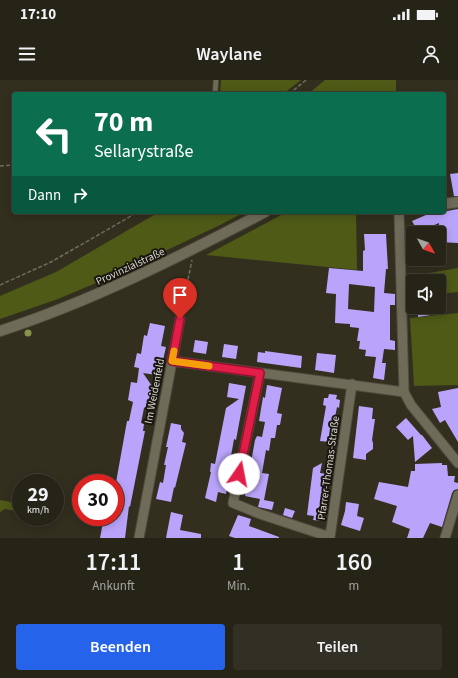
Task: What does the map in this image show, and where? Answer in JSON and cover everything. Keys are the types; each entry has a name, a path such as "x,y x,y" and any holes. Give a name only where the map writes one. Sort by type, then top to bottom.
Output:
{"main road":[{"path":"446,204 458,202"},
{"name":"Provinzialstraße","path":"0,331 70,306 125,282 261,214"}],"street":[{"path":"399,214 404,392 411,405 458,462"},
{"name":"Im Weidenfeld","path":"139,538 180,319"},
{"path":"172,361 404,392"},
{"name":"Pfarrer-Thomas-Straße","path":"260,373 232,503 330,537 352,384"},
{"path":"445,538 458,495"}],"lane":[{"path":"215,92 216,80"}],"path":[{"path":"291,92 306,80"},
{"path":"0,166 12,165"},
{"path":"0,285 51,262 135,214"},
{"path":"180,319 194,248"}],"green space":[{"path":"221,80 301,80 286,92 220,92"},
{"path":"325,80 396,80 396,92 310,92"},
{"path":"156,214 241,214 108,278 58,299 0,319 0,296 56,272"},
{"path":"283,214 356,214 357,270 206,255"},
{"path":"458,268 458,292 446,293 446,274 423,274"},
{"path":"458,313 458,385 414,386 410,318"},
{"path":"0,500 12,502 12,510 5,509 0,512"}],"building":[{"path":"458,173 458,196 454,196 450,174"},
{"path":"458,209 458,243 446,242 446,226 439,226 439,223 432,226 415,226 412,221 426,215 446,214 446,211"},
{"path":"364,234 386,234 388,269 386,269 384,293 395,294 395,305 390,305 390,340 395,341 395,350 384,349 382,363 386,363 384,380 373,378 376,357 365,356 366,350 359,349 360,341 357,341 359,328 350,327 350,324 335,323 336,294 326,293 329,268 363,271 363,251 365,250","holes":["349,284 375,287 374,312 348,309"]},
{"path":"418,314 431,314 431,315 418,317"},
{"path":"150,323 165,326 161,346 166,347 163,360 159,359 156,375 143,373 154,389 151,391 150,399 152,402 144,408 141,423 144,424 143,431 145,431 130,507 129,506 125,538 100,538 102,526 124,526 124,474 118,474 127,421 129,421 133,402 128,400 131,382 137,383 139,368 134,367 137,353 141,354 144,335 147,336"},
{"path":"195,340 208,342 206,354 193,352"},
{"path":"224,344 238,346 236,359 222,357"},
{"path":"265,351 302,356 301,368 257,362 258,352 265,353"},
{"path":"317,353 336,355 334,373 315,370"},
{"path":"229,383 246,386 236,440 234,439 226,494 218,492 216,502 205,498 211,472 211,463 215,464 226,408 239,399 227,397"},
{"path":"267,385 282,388 277,413 282,414 280,425 277,425 275,438 271,438 269,451 266,450 262,473 269,474 264,500 274,502 272,510 258,507 260,499 245,496 255,440 257,436 262,437 265,422 259,421 263,397 265,398"},
{"path":"458,388 458,442 445,420 440,423 432,409 441,407 438,392"},
{"path":"329,394 337,395 336,399 340,400 334,423 336,423 337,429 334,438 330,438 329,442 320,441 326,406 323,405 324,398 328,398"},
{"path":"359,406 373,408 372,419 375,419 372,440 373,449 366,454 366,460 353,458"},
{"path":"406,418 432,448 415,462 413,436 408,440 396,427"},
{"path":"171,423 181,425 181,429 184,433 182,442 186,443 171,502 156,499 160,482 163,483 166,465 164,465 168,447 166,447"},
{"path":"322,463 320,473 328,474 329,481 328,487 325,488 323,508 325,508 322,521 313,520 314,516 307,515 313,468"},
{"path":"442,463 442,465 447,465 448,476 455,476 454,482 458,483 458,489 454,490 452,493 442,527 430,523 423,538 407,538 410,529 392,522 397,506 374,499 379,482 408,487 411,471 415,471 415,464"},
{"path":"346,502 359,504 357,516 364,518 360,531 341,525"},
{"path":"285,508 295,511 292,518 283,515"},
{"path":"171,512 183,515 180,530 201,534 201,538 166,538"},
{"path":"238,515 251,519 249,526 279,538 235,538 229,536"}],"slow traffic":[{"path":"174,351 172,361 209,366"}],"route":[{"path":"180,319 172,361 260,373 239,474"}]}
